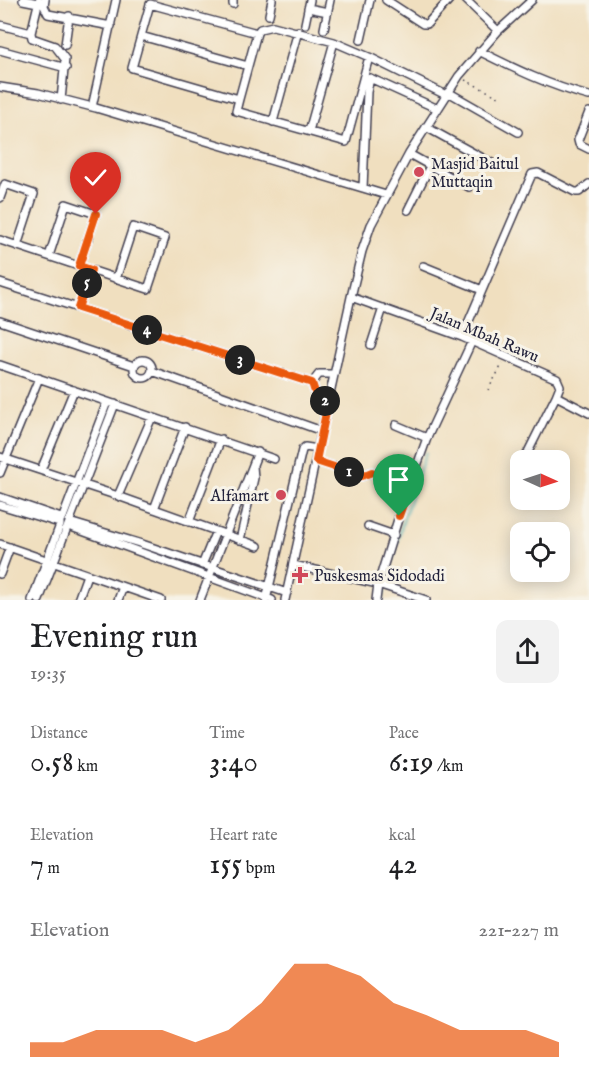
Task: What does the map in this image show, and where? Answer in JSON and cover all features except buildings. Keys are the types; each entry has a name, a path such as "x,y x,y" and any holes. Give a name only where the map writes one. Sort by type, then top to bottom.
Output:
{"street":[{"path":"23,0 41,1"},
{"path":"94,108 116,0"},
{"path":"269,15 272,0"},
{"path":"324,29 330,0"},
{"path":"361,40 369,0"},
{"path":"386,0 423,24 427,24 449,0"},
{"path":"466,0 495,28"},
{"path":"0,505 139,543 269,586 286,597 351,297 371,225 410,154 459,76 495,28 532,0"},
{"path":"41,1 48,14 111,24"},
{"path":"41,1 31,33 34,39 50,44 60,51 65,59 66,68 61,100"},
{"path":"240,99 132,68 150,4 257,33"},
{"path":"305,24 309,4 328,12"},
{"path":"64,45 69,16"},
{"path":"0,25 31,33"},
{"path":"369,57 346,142 236,111 257,33 273,26 334,42 369,57 447,93 518,132"},
{"path":"273,122 298,32"},
{"path":"141,36 248,66"},
{"path":"309,132 334,42"},
{"path":"0,50 66,68"},
{"path":"479,51 530,77 589,96"},
{"path":"363,188 367,92 370,78 438,109"},
{"path":"0,87 94,108 386,195"},
{"path":"589,112 578,140 579,144 589,149"},
{"path":"426,127 497,166"},
{"path":"410,154 468,187"},
{"path":"408,210 430,166"},
{"path":"462,337 480,290 532,174 538,173 575,192 579,192 589,184"},
{"path":"0,198 4,184 34,194 17,246"},
{"path":"49,256 66,204 96,214 79,266"},
{"path":"0,240 116,279 148,289 165,238 133,227 116,279"},
{"path":"423,266 480,290"},
{"path":"78,308 91,270"},
{"path":"0,283 312,383"},
{"name":"Jalan Mbah Rawu","path":"351,297 462,337 557,379 560,386 556,396"},
{"path":"371,345 382,308"},
{"path":"0,321 134,366"},
{"path":"376,600 410,484 427,438 472,341"},
{"path":"143,360 150,363 152,371 147,378 142,379 135,375 134,366 143,360"},
{"path":"0,366 221,439 274,459"},
{"path":"152,371 322,430"},
{"path":"312,383 319,374 334,374"},
{"path":"0,473 2,458 39,378"},
{"path":"312,383 316,395 328,403"},
{"path":"41,470 74,390"},
{"path":"529,450 556,396 589,413"},
{"path":"39,600 50,562 111,403"},
{"path":"118,496 152,417"},
{"path":"396,425 427,438"},
{"path":"154,509 185,428"},
{"path":"189,522 221,439"},
{"path":"0,497 137,552 268,599 269,586 302,450 305,447 318,449"},
{"path":"200,600 245,480 258,452"},
{"path":"2,458 258,546"},
{"path":"316,461 362,476 372,472 410,484"},
{"path":"240,540 254,478 253,466"},
{"path":"368,526 394,535"},
{"path":"202,565 216,531"},
{"path":"137,552 139,543"},
{"path":"0,544 158,599"},
{"path":"0,574 10,547"},
{"path":"32,600 50,562"},
{"path":"293,565 382,585 426,600"},
{"path":"78,600 87,575"},
{"path":"118,600 123,587"}],"path":[{"path":"459,76 501,98"},
{"path":"488,390 506,357"}],"waterway":[{"path":"382,600 404,518 426,452"}],"place":[{"name":"Masjid Baitul Muttaqin","path":"419,172"},
{"name":"Alfamart","path":"281,495"},
{"name":"Puskesmas Sidodadi","path":"300,575"}],"route":[{"path":"96,214 79,266 91,270 78,308 312,383 316,395 328,403 316,461 362,476 372,472 410,484 399,516"}]}
